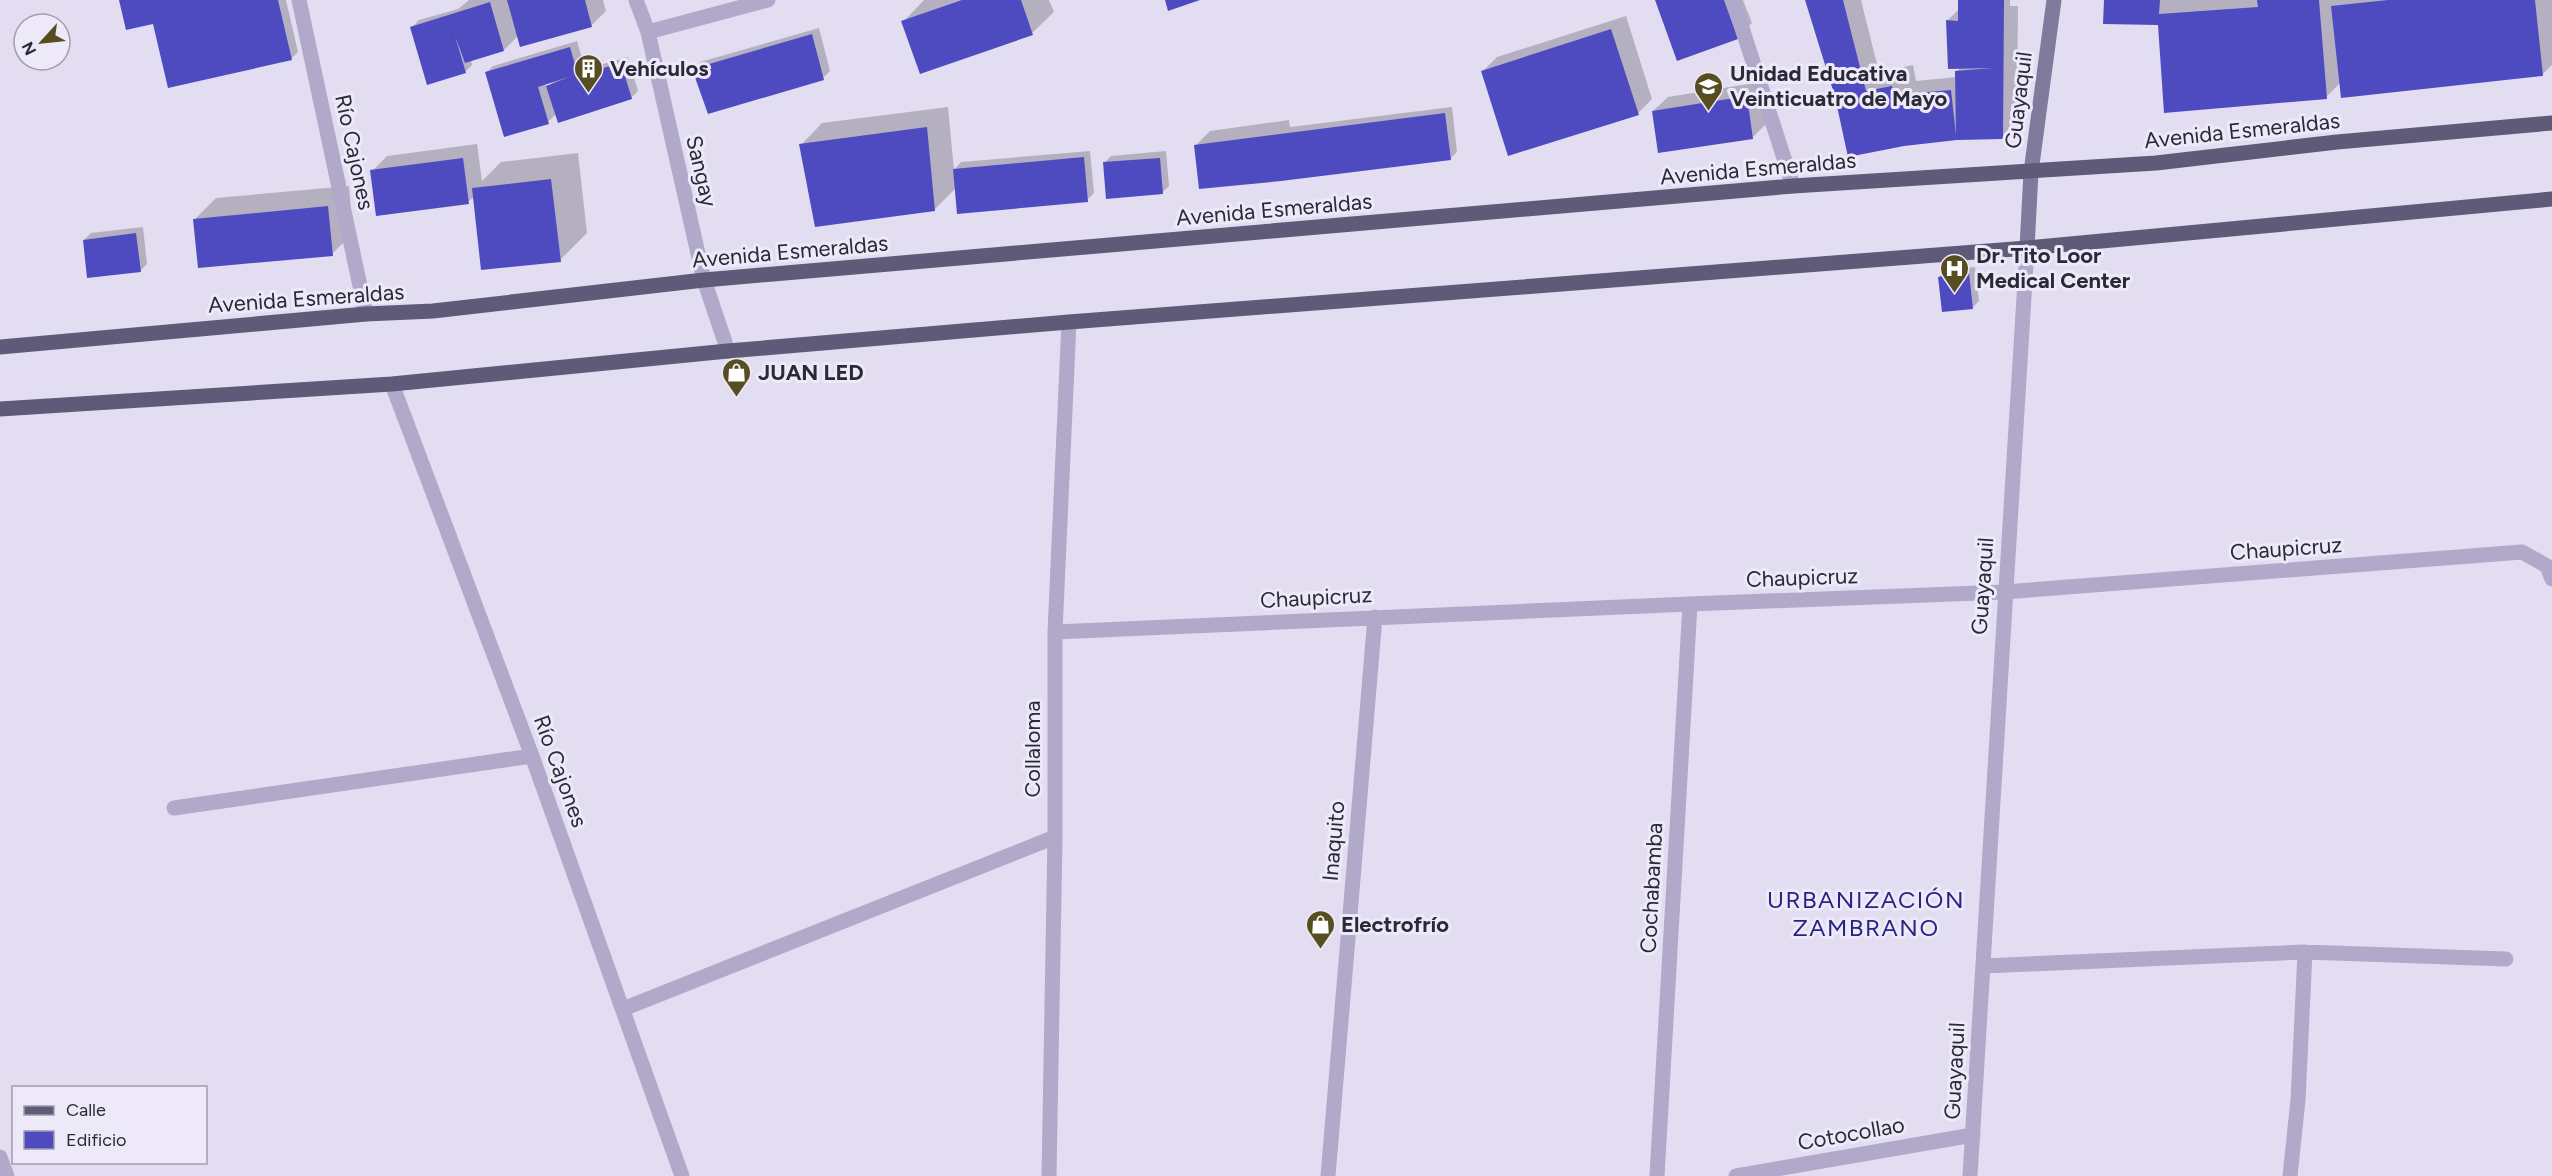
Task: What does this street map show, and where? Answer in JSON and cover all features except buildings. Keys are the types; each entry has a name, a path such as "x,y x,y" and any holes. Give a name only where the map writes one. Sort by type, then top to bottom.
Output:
{"main road":[{"name":"Avenida Esmeraldas","path":"0,347 366,314 433,311 704,280 1792,186 2156,163 2337,142 2552,123"},
{"path":"0,409 392,384 729,351 1069,322 2027,248 2552,199"}],"street":[{"name":"Río Cajones","path":"299,0 366,314"},
{"name":"Sangay","path":"636,0 648,32 704,280 729,351"},
{"path":"648,32 768,0"},
{"path":"1733,0 1792,186"},
{"name":"Guayaquil","path":"1970,1176 2031,172 2054,0"},
{"name":"Collaloma","path":"1048,1176 1055,837 1054,632 1069,322"},
{"name":"Río Cajones","path":"392,384 532,756 682,1176"},
{"name":"Chaupicruz","path":"1054,632 1690,603 2004,592 2522,552 2549,573"},
{"name":"Cochabamba","path":"1657,1176 1690,603"},
{"name":"Inaquito","path":"1328,1176 1375,617"},
{"path":"174,808 532,756"},
{"path":"623,1009 1055,837"},
{"path":"2290,1176 2298,1100 2305,952"},
{"path":"1983,966 2305,952 2506,959"},
{"name":"Cotocollao","path":"1736,1176 1973,1135"},
{"path":"0,1157 7,1176"}],"place":[{"name":"Vehículos","path":"589,94"},
{"name":"Unidad Educativa Veinticuatro de Mayo","path":"1709,112"},
{"name":"Dr. Tito Loor Medical Center","path":"1955,294"},
{"name":"JUAN LED","path":"737,398"},
{"name":"Electrofrío","path":"1320,950"}],"district":[{"name":"URBANIZACIÓN ZAMBRANO","path":"1866,914"}]}
